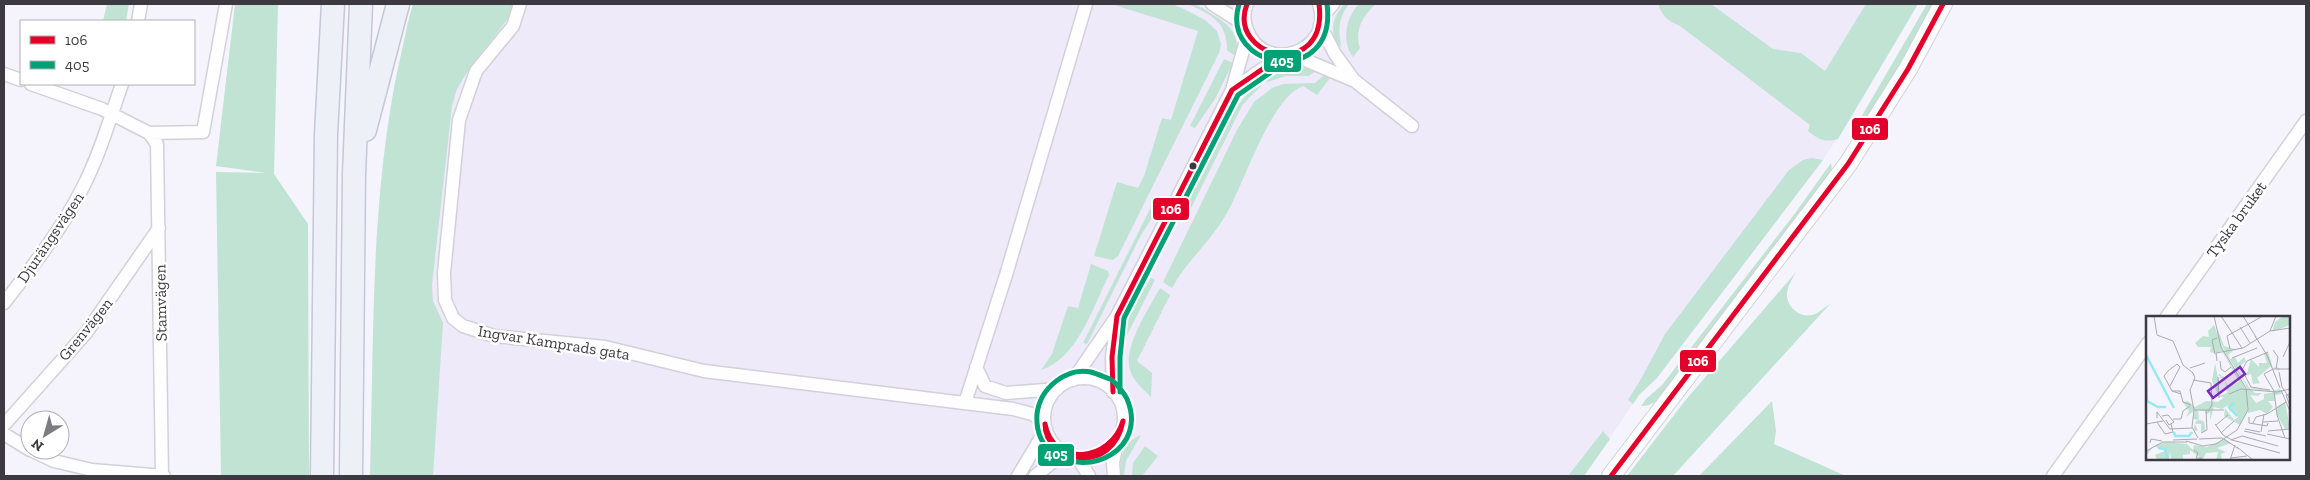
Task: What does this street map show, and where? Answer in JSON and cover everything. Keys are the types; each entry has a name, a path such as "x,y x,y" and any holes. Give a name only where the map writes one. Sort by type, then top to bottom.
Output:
{"highway":[{"path":"322,476 326,134 333,4"},
{"path":"351,476 354,174 361,4"},
{"path":"354,174 398,4"}],"main road":[{"path":"1610,476 1848,164 1908,69 1943,4"}],"street":[{"path":"138,20 141,4"},
{"path":"34,85 102,109 150,133 204,132 226,4"},
{"name":"Ingvar Kamprads gata","path":"520,4 514,26 476,71 459,120 444,273 445,300 453,318 463,326 494,336 605,347 704,371 1013,409 1032,414 1045,425"},
{"path":"965,403 1006,275 1086,4"},
{"path":"1212,4 1247,29 1252,41 1266,51 1287,55 1355,81"},
{"path":"1073,380 1117,316 1232,90 1247,29 1247,4"},
{"path":"1232,90 1287,55 1300,52 1313,41 1320,15 1333,4"},
{"path":"1320,15 1335,54 1355,81 1412,126"},
{"path":"4,74 20,80"},
{"name":"Djurängsvägen","path":"4,303 43,252 84,187 122,85"},
{"name":"Tyska bruket","path":"2167,316 2306,121"},
{"name":"Stamvägen","path":"52,460 92,470 163,476 157,144 150,133"},
{"name":"Grenvägen","path":"4,425 86,333 159,228"},
{"path":"1036,476 1054,461 1073,456 1086,458 1104,453 1121,434 1124,416 1122,407 1114,392 1112,357 1117,316"},
{"path":"2053,476 2146,346"},
{"path":"976,367 985,386 1006,393 1057,389 1073,380 1081,379 1099,382 1114,392"},
{"path":"1018,476 1045,425 1047,403 1057,389"},
{"path":"1045,425 1054,445 1073,456 1089,476"},
{"name":"Stamvägen","path":"4,434 20,444"},
{"path":"1114,476 1113,463 1116,441"}],"shaded area":[{"path":"413,4 1918,4 1862,99 1823,160 1657,378 1639,395 1584,476 370,476 376,243 383,165 391,103"}],"green space":[{"path":"107,4 129,4 126,20 103,20"},
{"path":"235,4 278,4 274,174 308,224 309,476 221,476 216,172 266,173 216,166"},
{"path":"413,4 513,4 509,17 457,89 452,106 432,285 433,301 443,323 433,476 370,476 373,321 378,217 390,114 399,63"},
{"path":"1111,4 1172,4 1205,20 1217,31 1221,44 1219,53 1118,256 1113,260 1094,256 1117,182 1138,188 1144,176 1162,118 1171,120 1198,31"},
{"path":"1188,4 1202,8 1232,30 1235,35 1237,48 1235,56 1227,50 1224,32 1216,20"},
{"path":"1344,4 1349,4 1340,23 1341,44 1339,48 1334,36 1333,25"},
{"path":"1359,4 1376,4 1361,23 1358,35 1360,48 1353,57 1349,51 1346,37 1348,22"},
{"path":"1658,4 1711,4 1773,49 1801,53 1825,71 1866,4 1918,4 1838,139 1829,141 1822,140 1808,131 1810,125 1680,26 1669,20 1661,12"},
{"path":"1927,4 1933,4 1896,73 1872,110 1853,131"},
{"path":"1224,59 1233,63 1215,99 1195,128 1190,126"},
{"path":"1293,65 1316,71 1309,76 1286,76 1267,82 1263,77"},
{"path":"1324,75 1330,78 1317,95 1303,86 1291,94 1279,108 1268,125 1232,204 1218,227 1172,288 1163,282 1237,130 1254,102 1272,88 1283,84 1315,83"},
{"path":"1258,82 1261,86 1243,104 1191,208 1184,204 1201,178 1237,106"},
{"path":"1812,158 1823,160 1657,378 1639,395 1633,404 1628,400 1665,334 1789,170 1803,160"},
{"path":"1831,163 1832,170 1828,176 1663,394 1653,403 1641,406 1662,385 1793,216"},
{"path":"1155,199 1162,202 1141,235 1087,344 1083,343"},
{"path":"1091,264 1108,271 1109,275 1090,316 1074,344 1065,355 1054,364 1041,370 1052,354 1068,306 1078,308"},
{"path":"1796,272 1787,295 1789,304 1795,311 1803,315 1812,315 1830,304 1673,476 1627,476 1684,402"},
{"path":"1151,278 1155,280 1126,337 1121,353 1117,353 1124,319"},
{"path":"1160,288 1170,295 1137,361 1152,373 1151,397 1133,378 1129,361 1130,350 1138,328"},
{"path":"1772,401 1776,431 1774,444 1846,476 1699,476"},
{"path":"1603,431 1610,439 1584,476 1568,476"},
{"path":"1141,435 1126,461 1124,476 1121,476 1122,457 1126,447"},
{"path":"1145,446 1158,456 1142,476 1132,476 1133,463"}],"transit line":[{"name":"405","path":"1239,4 1237,27 1246,44 1261,56 1280,61 1299,59 1315,49 1326,31 1327,4"},
{"name":"106","path":"1247,4 1244,23 1251,38 1263,48 1279,54 1295,52 1309,44 1318,28 1319,4"},
{"name":"106","path":"1611,476 1848,164 1908,69 1943,4"},
{"name":"106","path":"1113,392 1112,357 1117,316 1232,90 1283,55"},
{"name":"405","path":"1120,392 1120,357 1124,318 1238,95 1287,61"},
{"name":"405","path":"1110,379 1091,372 1082,371 1064,376 1049,388 1039,405 1037,419 1041,439 1051,452 1066,460 1082,462 1098,460 1112,454 1122,445 1129,432 1131,416 1127,399 1113,381"},
{"name":"106","path":"1045,424 1050,438 1059,448 1070,453 1082,454 1095,452 1107,445 1117,435 1123,421"},
{"name":"106","path":"1045,424 1048,437 1056,448 1067,455 1080,458 1094,456 1107,450 1117,439 1123,421"}]}
